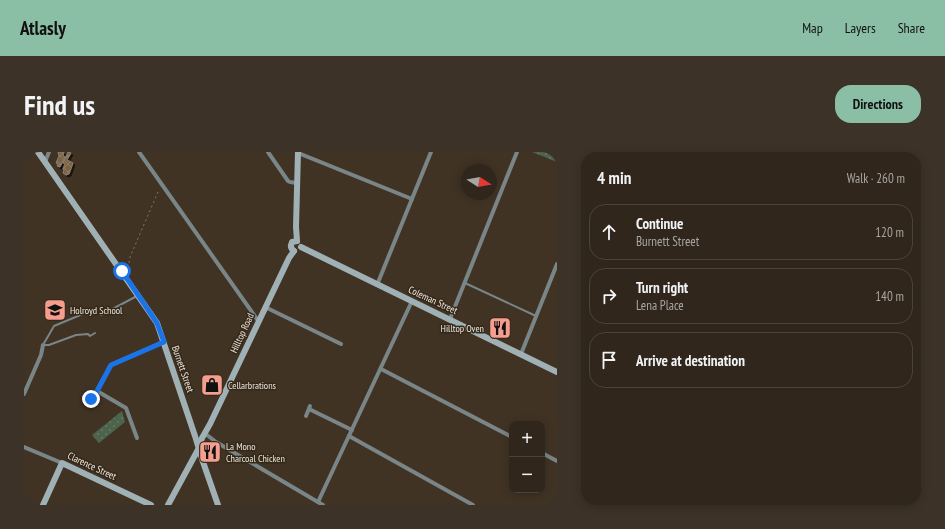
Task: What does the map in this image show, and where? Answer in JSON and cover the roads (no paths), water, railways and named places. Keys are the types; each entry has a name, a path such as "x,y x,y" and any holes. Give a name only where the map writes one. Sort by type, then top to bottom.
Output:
{"street":[{"name":"Burnett Street","path":"38,152 157,323 218,505"},
{"path":"45,162 49,152"},
{"path":"139,152 259,322"},
{"path":"268,152 288,181 297,182"},
{"path":"377,285 431,152"},
{"path":"450,319 517,152"},
{"path":"297,241 292,242 291,245 291,248 294,251 299,250 301,247 300,242 297,241 298,153 412,199"},
{"name":"Coleman Street","path":"301,247 557,372"},
{"name":"Hilltop Road","path":"199,448 202,438 265,307 289,258 294,251"},
{"path":"521,354 557,264"},
{"path":"318,502 412,302"},
{"path":"265,307 342,344"},
{"path":"91,399 111,365 164,342"},
{"path":"24,394 41,355 43,345"},
{"path":"381,369 509,435"},
{"path":"97,391 126,408 137,438"},
{"path":"306,416 310,408 352,430"},
{"path":"192,426 201,430 210,424"},
{"name":"Hilltop Road","path":"168,505 207,435 210,424"},
{"path":"207,435 216,442 323,505"},
{"path":"349,436 473,505"},
{"name":"Clarence Street","path":"24,447 62,463 151,505"},
{"path":"545,455 557,461"},
{"path":"43,505 62,463"},
{"name":"Hilltop Road","path":"173,505 182,482"}],"lane":[{"path":"464,282 536,316"},
{"path":"101,315 138,295"},
{"path":"43,345 54,326 90,311 92,314"},
{"path":"43,345 49,345 76,335 88,334 90,336 96,333"}],"place":[{"name":"Holroyd School","path":"55,310"},
{"name":"Hilltop Oven","path":"500,328"},
{"name":"Cellarbrations","path":"212,385"},
{"name":"La Mono Charcoal Chicken","path":"210,452"}]}
